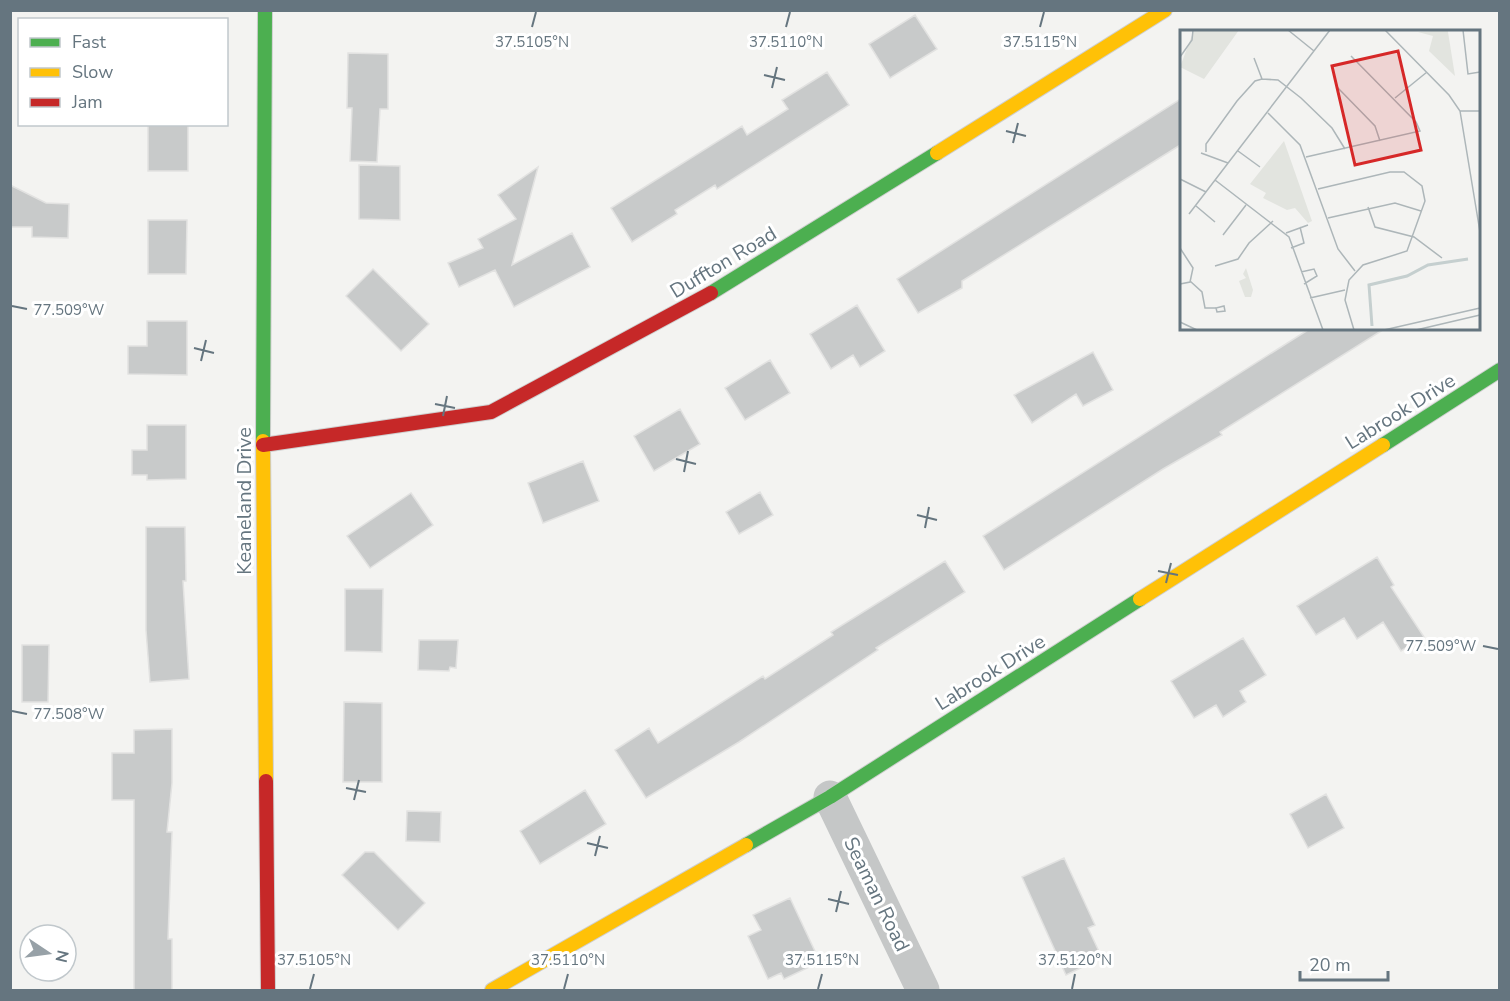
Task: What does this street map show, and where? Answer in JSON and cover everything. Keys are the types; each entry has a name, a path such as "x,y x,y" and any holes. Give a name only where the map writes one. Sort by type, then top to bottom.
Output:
{"street":[{"name":"Keaneland Drive","path":"265,10 263,445 268,990"},
{"name":"Duffton Road","path":"263,445 491,412 694,304 1165,10"},
{"name":"Labrook Drive","path":"492,990 830,797 1500,370"},
{"name":"Seaman Road","path":"830,797 923,990"}],"building":[{"path":"915,15 937,49 890,78 869,44"},
{"path":"348,53 388,54 388,109 380,109 377,162 350,161 352,108 347,108"},
{"path":"827,72 849,105 717,189 715,185 675,210 677,214 632,242 611,208 742,126 747,135 788,109 782,100"},
{"path":"1180,99 1180,145 962,281 962,288 918,313 897,279"},
{"path":"148,126 188,126 188,171 148,171"},
{"path":"359,165 400,166 400,220 359,219"},
{"path":"538,167 512,265 572,233 590,267 514,307 495,270 459,287 448,263 483,248 478,239 516,219 498,195"},
{"path":"10,185 46,203 69,204 68,238 32,237 32,227 10,227"},
{"path":"148,220 187,220 186,274 148,274"},
{"path":"373,269 429,324 401,351 346,296"},
{"path":"857,305 885,351 860,367 853,355 831,369 810,334"},
{"path":"147,321 187,321 187,375 128,374 128,346 147,346"},
{"path":"1308,330 1383,330 1220,432 1222,435 1163,469 1004,570 983,536"},
{"path":"1093,352 1113,390 1083,406 1076,394 1032,423 1014,395"},
{"path":"770,360 790,393 745,420 725,388"},
{"path":"680,409 700,444 654,471 634,436"},
{"path":"147,425 186,425 186,479 147,480 147,475 132,475 132,450 147,450"},
{"path":"583,461 599,501 543,523 528,483"},
{"path":"760,492 773,515 739,534 726,512"},
{"path":"411,493 433,525 370,568 347,536"},
{"path":"146,527 185,527 186,581 183,581 189,679 150,682 146,630"},
{"path":"1377,557 1394,585 1391,587 1424,637 1401,651 1383,622 1357,639 1344,618 1316,635 1297,606"},
{"path":"945,561 965,592 876,648 878,650 739,742 646,798 615,750 649,728 658,743 763,676 765,679 833,635 831,632"},
{"path":"345,589 383,589 382,652 345,651"},
{"path":"1243,638 1266,675 1240,691 1246,702 1223,717 1216,705 1194,718 1171,681"},
{"path":"419,640 458,640 456,668 450,667 449,671 418,670"},
{"path":"22,645 49,645 48,702 22,702"},
{"path":"344,702 382,703 382,782 343,782"},
{"path":"172,729 172,783 167,832 172,832 168,939 172,939 172,990 134,990 134,800 112,800 112,753 134,753 134,730"},
{"path":"585,790 606,824 540,864 520,831"},
{"path":"1326,794 1344,828 1308,848 1290,814"},
{"path":"407,811 441,812 440,842 406,841"},
{"path":"365,852 374,852 425,903 398,930 342,875"},
{"path":"1064,858 1095,925 1088,928 1102,958 1066,975 1022,877"},
{"path":"790,898 820,962 784,979 781,973 768,979 748,936 761,930 753,915"}],"traffic: fast":[{"path":"263,441 265,10"},
{"path":"711,293 937,153"},
{"path":"1383,445 1500,370"},
{"path":"746,845 830,797 1140,599"}],"traffic: slow":[{"path":"937,153 1165,10"},
{"path":"263,441 266,781"},
{"path":"1140,599 1383,445"},
{"path":"492,990 746,845"}],"traffic: jam":[{"path":"263,445 491,412 711,293"},
{"path":"266,781 268,990"}]}
